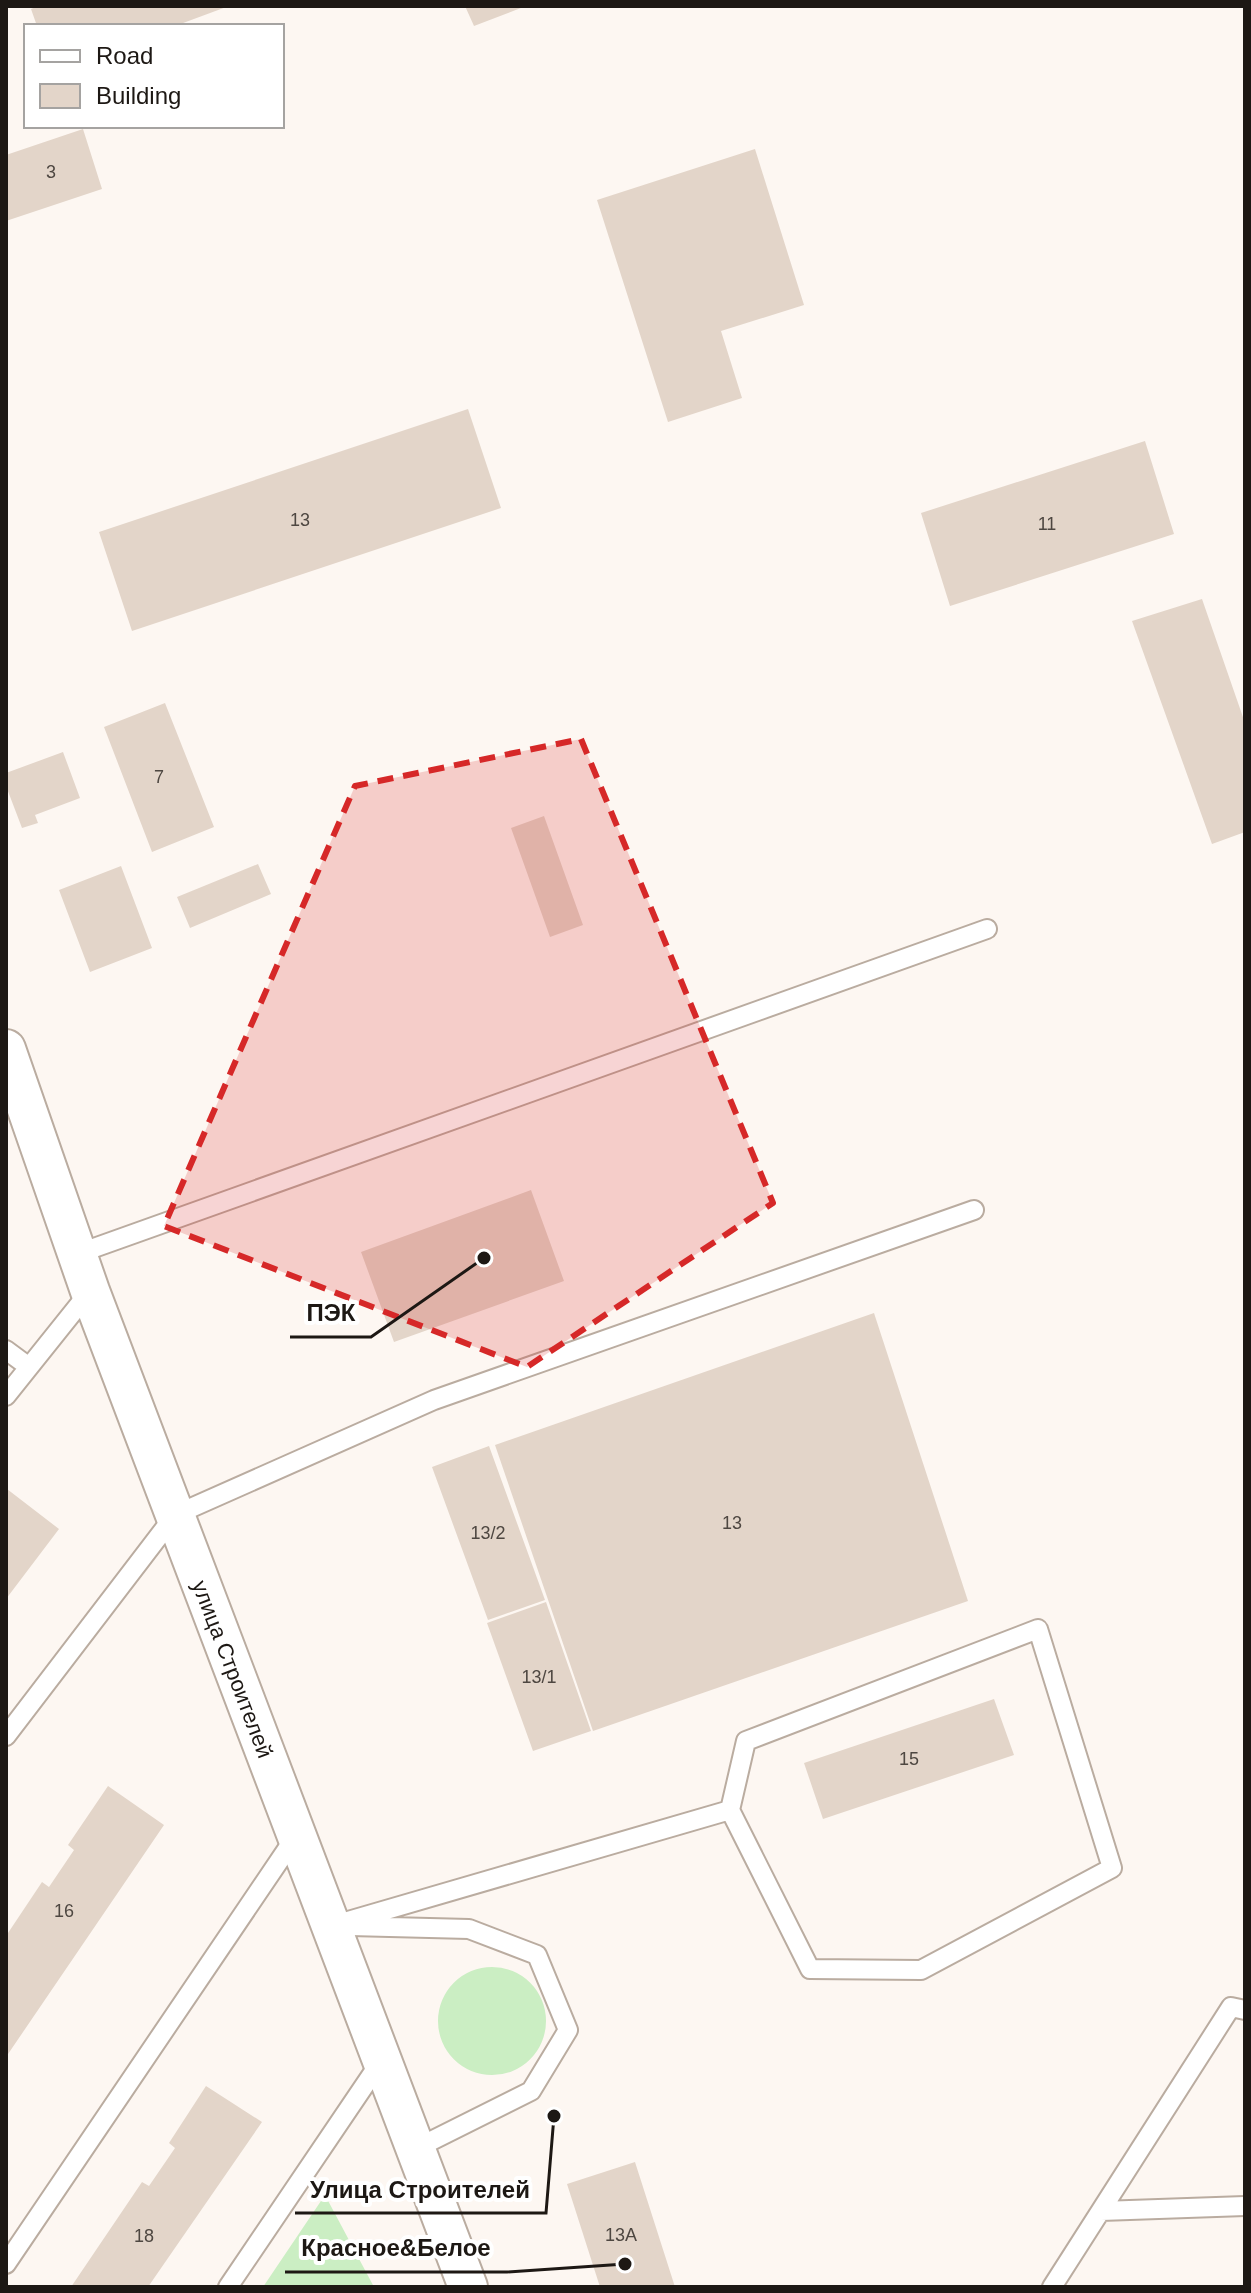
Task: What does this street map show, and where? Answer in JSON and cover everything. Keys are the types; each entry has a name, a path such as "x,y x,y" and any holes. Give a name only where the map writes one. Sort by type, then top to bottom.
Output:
{"street":[{"name":"улица Строителей","path":"6,1049 90,1291 468,2287"}],"lane":[{"path":"77,1254 987,929"},
{"path":"6,1736 175,1515 434,1400 974,1210"},
{"path":"6,1396 90,1291"},
{"path":"6,1350 29,1367"},
{"path":"1038,1629 1112,1868 921,1970 810,1969 730,1810 746,1741 1038,1629"},
{"path":"331,1926 730,1810"},
{"path":"6,2264 296,1836"},
{"path":"331,1926 469,1929 537,1955 568,2030 531,2091 415,2149"},
{"path":"1052,2287 1231,2007 1245,2010"},
{"path":"228,2287 382,2060"},
{"path":"1101,2211 1245,2206"}],"highlighted area":[{"path":"581,739 773,1203 527,1367 164,1226 355,786"}],"green space":[{"path":"492,1967 513,1971 530,1983 542,2000 546,2021 542,2042 530,2059 513,2071 492,2075 471,2071 454,2059 442,2042 438,2021 442,2000 454,1983 471,1971"},
{"path":"325,2195 374,2287 263,2287"}],"building":[{"path":"38,6 229,6 180,24 36,24 31,9"},
{"path":"465,6 526,6 474,26"},
{"path":"83,129 102,189 6,221 6,155"},
{"path":"755,149 804,305 721,331 742,398 668,422 597,200"},
{"path":"468,409 501,508 132,631 99,532"},
{"path":"1145,441 1174,534 950,606 921,513"},
{"path":"1202,599 1245,723 1245,832 1212,844 1132,621"},
{"path":"165,703 214,827 152,852 104,727"},
{"path":"63,752 80,798 35,815 38,823 22,828 6,786 6,773"},
{"path":"544,816 583,925 550,937 511,828"},
{"path":"258,864 271,894 190,928 177,897"},
{"path":"121,866 152,948 90,972 59,890"},
{"path":"531,1190 564,1281 394,1342 361,1252"},
{"path":"874,1313 968,1601 593,1731 495,1445"},
{"path":"489,1446 545,1600 488,1620 432,1467"},
{"path":"6,1491 59,1529 6,1599"},
{"path":"546,1602 591,1731 533,1751 487,1623"},
{"path":"994,1699 1014,1755 823,1819 804,1763"},
{"path":"108,1786 164,1825 6,2057 6,1936 42,1882 49,1887 74,1850 68,1845"},
{"path":"206,2086 262,2122 148,2287 71,2287 142,2182 149,2186 175,2148 169,2143"},
{"path":"635,2162 675,2287 600,2287 567,2184"}],"place":[{"name":"ПЭК","path":"484,1258"},
{"name":"Улица Строителей","path":"554,2116"},
{"name":"Красное&Белое","path":"625,2264"}]}
